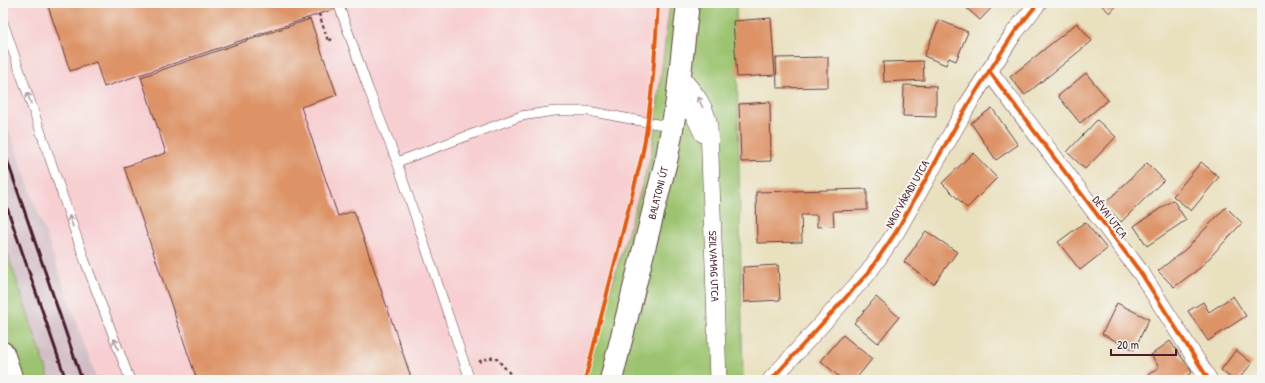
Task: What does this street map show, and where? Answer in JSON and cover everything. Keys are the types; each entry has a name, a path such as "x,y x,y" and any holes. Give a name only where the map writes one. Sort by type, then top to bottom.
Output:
{"main road":[{"name":"BALATONI ÚT","path":"611,380 665,165 673,127 688,3"},
{"path":"3,353 12,380"}],"street":[{"name":"NAGYVÁRADI UTCA","path":"771,380 868,273 896,232 970,101 1014,33 1038,3"},
{"name":"DÉVAI UTCA","path":"989,71 1141,273 1209,380"},
{"name":"SZILVAMAG UTCA","path":"680,76 697,96 707,116 709,126 718,380"},
{"name":"SZILVAMAG UTCA","path":"677,101 694,115 710,153"}],"lane":[{"path":"338,3 368,88 397,162 470,380"},
{"path":"3,22 85,261 130,380"},
{"path":"397,162 521,116 555,111 588,111 673,127"}],"path":[{"path":"467,370 482,360 495,357 516,380"}],"shaded area":[{"path":"3,3 670,3 651,156 583,380 97,380 3,113"},
{"path":"3,113 97,380 50,380 3,240"}],"green space":[{"path":"670,3 736,3 743,380 583,380 651,156"},
{"path":"3,240 50,380 3,380"}],"building":[{"path":"47,3 332,3 334,9 104,87 96,62 70,71"},
{"path":"961,3 996,3 980,20"},
{"path":"1099,3 1119,3 1110,13"},
{"path":"771,18 775,75 737,77 733,21"},
{"path":"310,19 337,95 301,107 338,216 354,211 412,380 197,380 124,167 166,153 141,77"},
{"path":"939,20 968,32 956,61 949,58 946,65 924,56"},
{"path":"1077,23 1092,41 1025,95 1010,77"},
{"path":"828,57 828,87 777,88 776,58"},
{"path":"923,61 924,80 884,82 883,62"},
{"path":"1086,73 1108,100 1080,123 1058,96"},
{"path":"904,85 936,86 936,117 903,116"},
{"path":"770,102 771,161 741,162 739,104"},
{"path":"992,108 1018,145 996,160 971,123"},
{"path":"1097,120 1116,137 1085,169 1067,152"},
{"path":"973,153 997,178 967,208 942,183"},
{"path":"1201,162 1219,177 1191,211 1173,196"},
{"path":"1147,163 1164,180 1121,222 1104,204"},
{"path":"867,189 867,210 833,211 834,226 817,227 817,215 801,215 802,242 757,243 756,192"},
{"path":"1173,200 1186,220 1147,246 1134,226"},
{"path":"1226,207 1242,223 1200,268 1174,287 1158,271 1187,248"},
{"path":"1085,222 1107,249 1080,270 1058,242"},
{"path":"926,231 957,252 934,284 904,262"},
{"path":"778,265 780,300 744,302 743,267"},
{"path":"1233,296 1246,316 1208,341 1188,311 1203,302 1209,312"},
{"path":"876,297 899,317 878,343 854,323"},
{"path":"1117,303 1149,319 1134,350 1102,334"},
{"path":"843,335 872,359 855,380 843,380 821,361"},
{"path":"1170,341 1192,372 1181,380 1152,380 1148,375 1159,367 1151,355"},
{"path":"1236,350 1252,363 1238,380 1233,380 1221,370"}],"railway":[{"path":"3,148 82,380"},
{"path":"3,196 66,380"}],"cycle path":[{"path":"585,380 642,156 651,99 658,3"},
{"path":"771,380 868,273 896,232 970,101 1014,33 1038,3"},
{"path":"989,71 1141,273 1209,380"}]}
